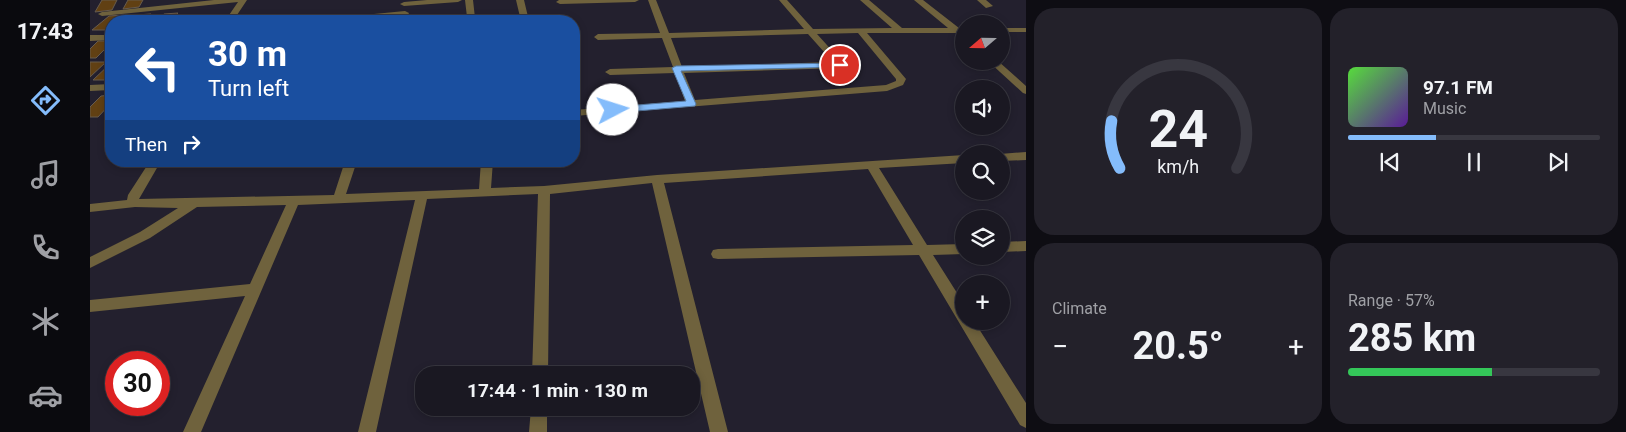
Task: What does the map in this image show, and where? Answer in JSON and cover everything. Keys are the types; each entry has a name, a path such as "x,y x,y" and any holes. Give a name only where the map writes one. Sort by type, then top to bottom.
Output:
{"street":[{"path":"102,14 236,0"},
{"path":"233,15 243,0"},
{"path":"406,15 404,2 458,0"},
{"path":"469,0 471,15"},
{"path":"520,0 524,15"},
{"path":"560,2 635,0"},
{"path":"652,0 667,36 676,68 692,104"},
{"path":"610,72 676,68 840,65 783,0"},
{"path":"864,0 899,30"},
{"path":"918,0 955,27"},
{"path":"980,0 989,6"},
{"path":"598,37 860,30 955,31"},
{"path":"580,113 887,88 900,83 901,79 860,30"},
{"path":"1010,30 1026,30"},
{"path":"90,38 105,38"},
{"path":"1002,70 1026,91"},
{"path":"90,88 105,87"},
{"path":"1010,157 1026,156"},
{"path":"90,208 135,203 294,202 544,190 658,179 955,159"},
{"path":"871,164 955,302"},
{"path":"135,203 132,198 136,188 152,167"},
{"path":"339,199 349,167"},
{"path":"486,192 487,167"},
{"path":"658,179 719,432"},
{"path":"540,366 544,190"},
{"path":"367,432 422,195"},
{"path":"192,432 294,202"},
{"path":"90,263 145,235 195,204"},
{"path":"1010,247 1026,246"},
{"path":"718,254 955,249"},
{"path":"90,306 256,289"},
{"path":"972,330 1026,418"},
{"path":"538,432 539,416"}],"building":[{"path":"102,0 117,0 112,10 95,12"},
{"path":"128,0 143,0 139,7 123,9"},
{"path":"178,13 176,15 163,15"},
{"path":"105,19 105,30 92,30"},
{"path":"98,41 105,41 105,49 96,58 90,58 90,49"},
{"path":"90,62 105,62 105,63 90,77"},
{"path":"105,69 105,80 93,80"},
{"path":"101,96 105,96 105,109 98,117 90,117 90,107"}],"route":[{"path":"613,110 692,104 676,68 840,65"}]}
